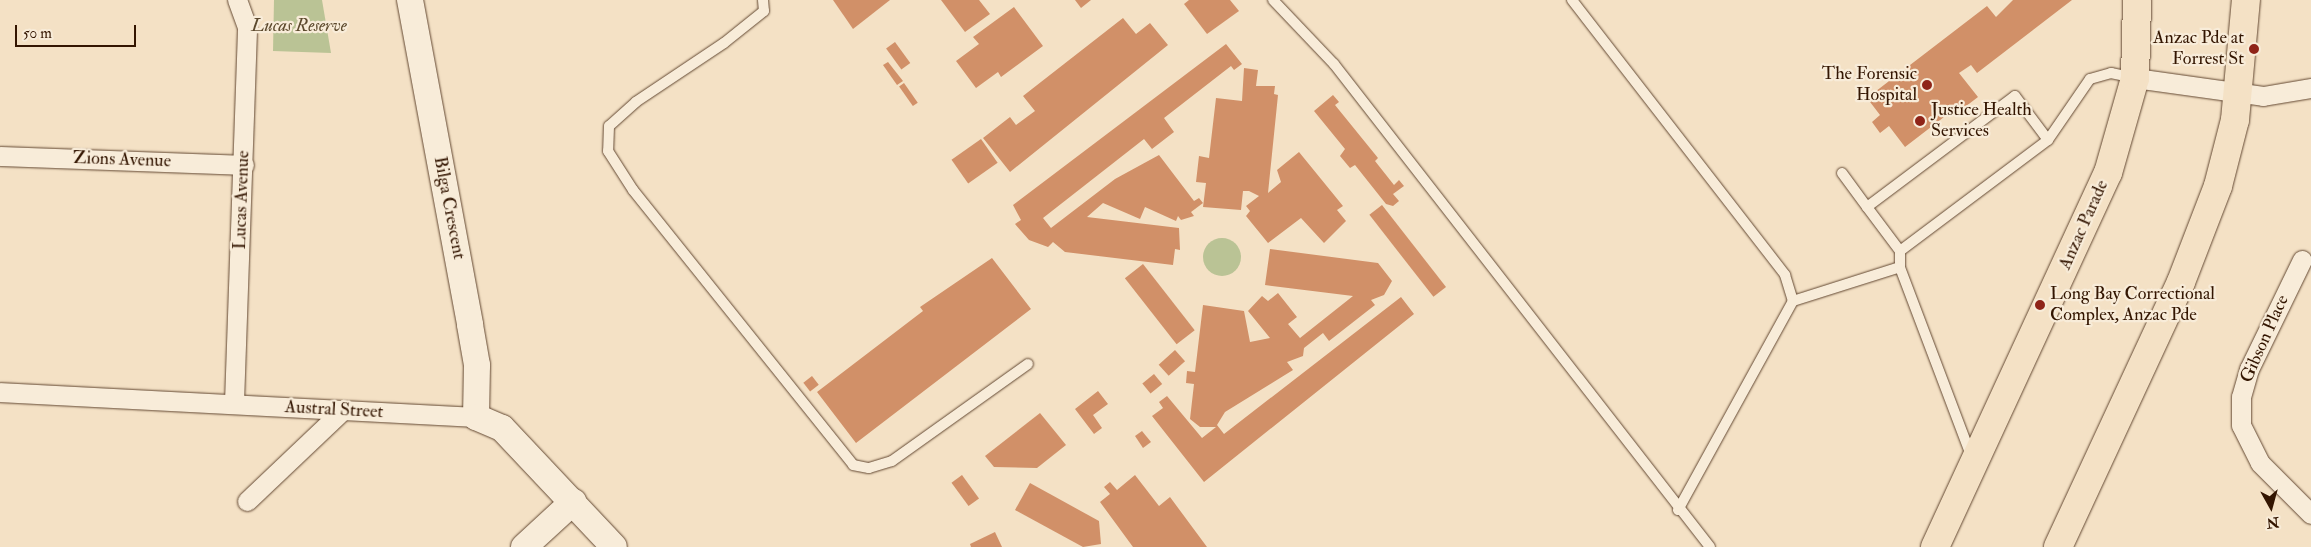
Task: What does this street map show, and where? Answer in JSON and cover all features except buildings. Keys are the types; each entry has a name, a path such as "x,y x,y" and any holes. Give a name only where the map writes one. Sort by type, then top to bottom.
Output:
{"main road":[{"name":"Anzac Parade","path":"1935,547 2108,173 2135,78 2137,0"},
{"path":"2058,547 2181,282 2218,186 2239,94 2246,0"}],"street":[{"name":"Lucas Avenue","path":"234,402 244,164 247,27 237,0"},
{"name":"Bilga Crescent","path":"410,0 470,325 478,382 476,417"},
{"path":"2135,78 2239,94 2280,95 2311,88"},
{"name":"Zions Avenue","path":"0,156 244,164"},
{"name":"Gibson Place","path":"2302,260 2249,369 2241,397 2241,425 2260,464 2311,514"},
{"name":"Austral Street","path":"0,392 234,402 476,417 502,428 614,547"},
{"path":"248,501 343,410"},
{"path":"524,547 572,502"}],"lane":[{"path":"763,0 764,11 724,44 636,102 609,126 608,151 633,190 853,465 869,468 892,461 1028,364"},
{"path":"1273,0 1334,64 1678,510 1710,547"},
{"path":"1572,0 1785,275 1793,301"},
{"path":"1900,251 2048,140 2090,79 2111,73 2135,78"},
{"path":"1867,207 2015,96 2048,140"},
{"path":"1842,174 1900,251 1900,267 1974,464"},
{"path":"1678,510 1793,301 1900,267"}],"green space":[{"name":"Lucas Reserve","path":"274,0 322,0 331,53 273,51"},
{"path":"1222,238 1236,243 1241,257 1236,271 1222,276 1208,271 1203,257 1208,243"}],"place":[{"name":"Anzac Pde at Forrest St","path":"2254,49"},
{"name":"The Forensic Hospital","path":"1927,85"},
{"name":"Justice Health Services","path":"1920,121"},
{"name":"Long Bay Correctional Complex, Anzac Pde","path":"2040,305"}]}
